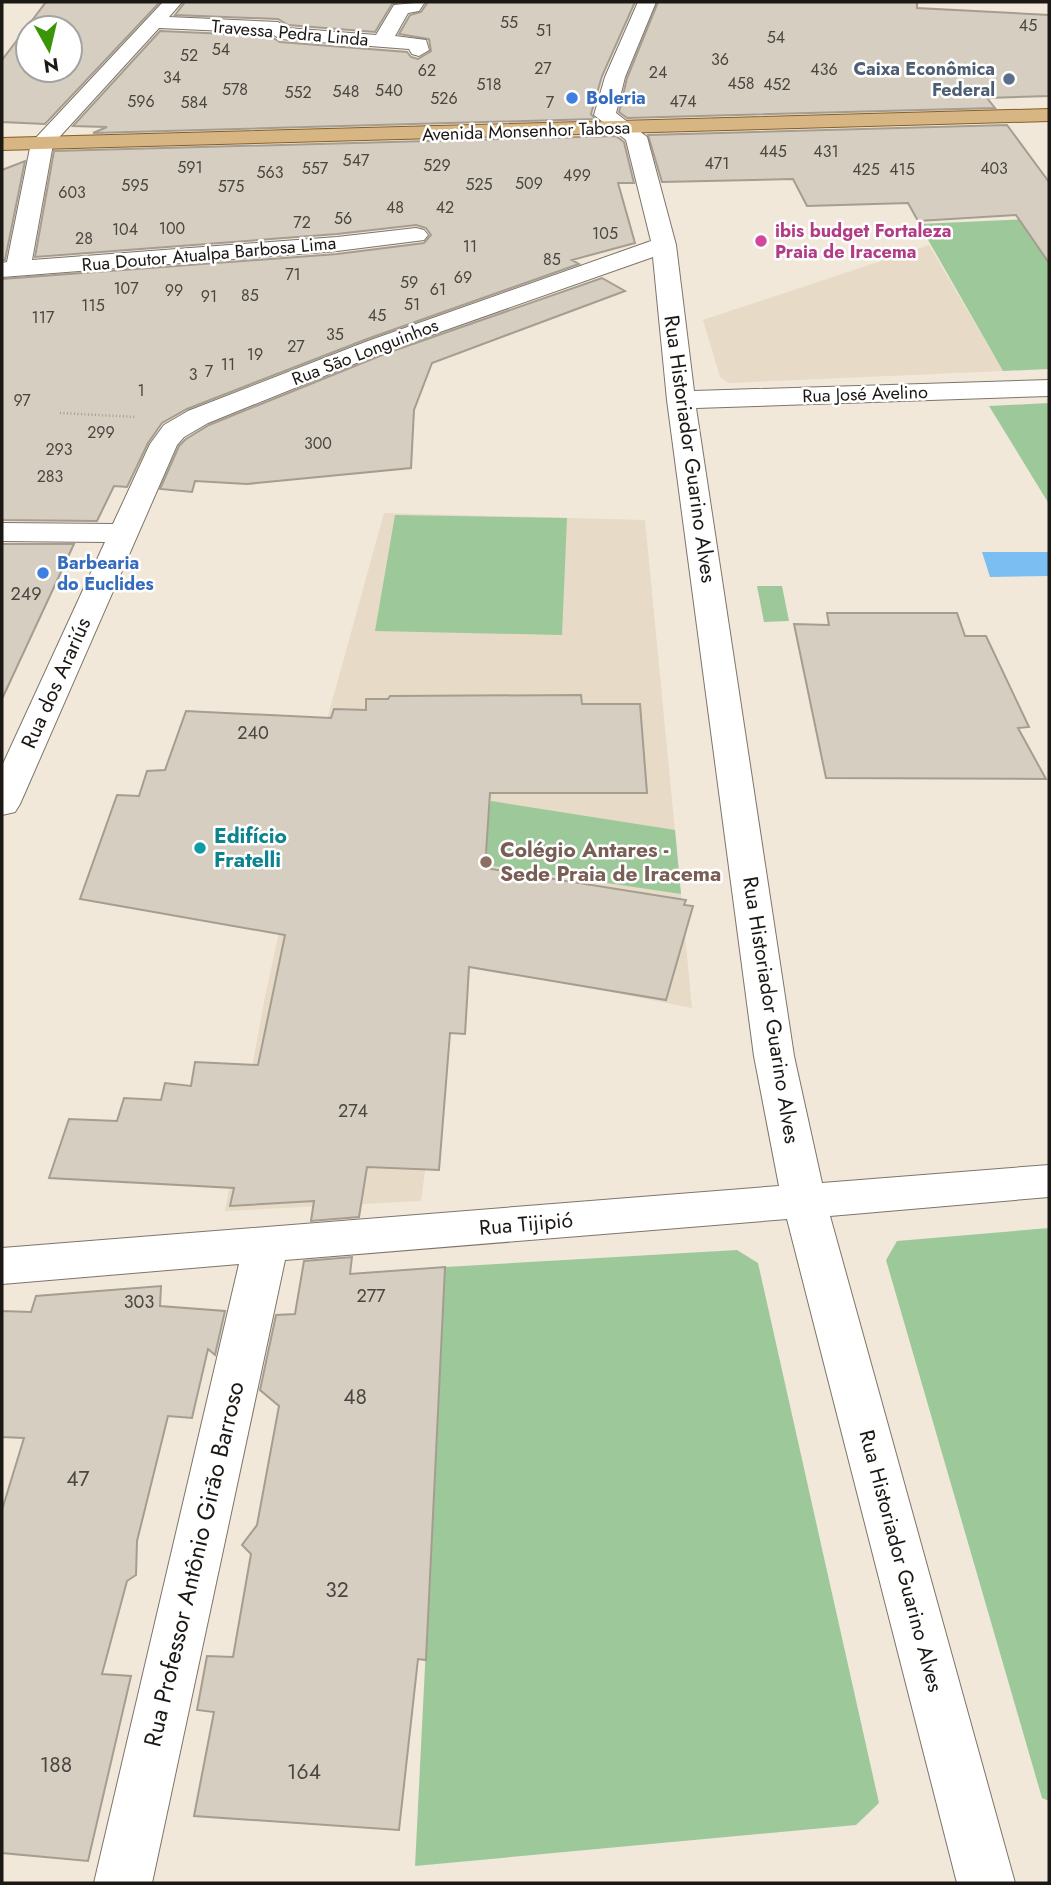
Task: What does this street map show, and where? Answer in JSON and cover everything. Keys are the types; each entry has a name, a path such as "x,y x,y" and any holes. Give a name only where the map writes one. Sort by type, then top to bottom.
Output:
{"main road":[{"name":"Avenida Monsenhor Tabosa","path":"2,144 1049,115"}],"street":[{"path":"10,270 42,143 173,2"},
{"path":"382,41 401,9 412,7 416,2"},
{"name":"Rua Historiador Guarino Alves","path":"647,2 615,77 604,115 636,138 664,245 681,400 774,1056 804,1201 986,1883"},
{"name":"Travessa Pedra Linda","path":"154,22 278,28 280,33 306,37 419,44 419,50"},
{"name":"Rua Doutor Atualpa Barbosa Lima","path":"10,270 337,244 416,235"},
{"name":"Rua São Longuinhos","path":"193,420 377,346 664,245"},
{"name":"Rua José Avelino","path":"681,400 1049,388"},
{"name":"Rua dos Arariús","path":"2,804 122,533 168,437 193,420"},
{"path":"2,532 122,533"},
{"name":"Rua Tijipió","path":"2,1266 1049,1181"},
{"name":"Rua Professor Antônio Girão Barroso","path":"123,1883 266,1245"}],"path":[{"path":"60,413 193,420"}],"shaded area":[{"path":"929,245 1003,371 729,383 720,377 703,320"},
{"name":"Colégio Antares - Sede Praia de Iracema","path":"384,513 645,520 692,1008 453,961 421,1201 225,1211 265,997 317,756"}],"green space":[{"path":"1049,218 1049,369 1003,371 919,224"},
{"path":"1049,403 1049,504 989,406"},
{"path":"395,515 567,518 562,635 375,631"},
{"path":"757,586 782,586 789,621 764,622"},
{"path":"491,801 675,830 681,894 473,863"},
{"path":"1049,1228 1049,1801 1042,1798 886,1260 897,1241"},
{"path":"737,1250 758,1263 879,1803 856,1825 415,1866 445,1267"}],"water":[{"path":"982,552 1049,552 1049,576 990,577"}],"building":[{"path":"46,2 160,2 84,83 84,14 37,14"},
{"path":"185,2 400,2 392,4 375,32 288,25 278,19 175,15"},
{"path":"428,2 635,2 602,76 591,114 595,119 93,133 107,127 73,126 160,31 270,36 280,42 407,52 418,59 431,51 429,39 399,34 410,15 421,12"},
{"path":"658,2 917,2 917,8 1049,15 1049,96 987,98 995,108 627,118 619,112 627,78"},
{"path":"14,44 14,84 83,84 45,124 2,122 2,60"},
{"path":"1007,125 1049,182 1049,263 1016,215 918,221 908,203 807,206 793,179 662,182 648,135"},
{"path":"616,136 624,142 634,183 618,183 635,243 572,260 579,264 367,339 187,409 162,423 148,443 127,487 114,486 97,521 2,520 2,279 337,254 424,243 431,235 426,228 416,225 337,234 35,257 54,151"},
{"path":"25,161 5,260 2,260 2,170"},
{"path":"602,278 625,291 432,363 414,410 411,468 247,484 195,481 192,492 160,489 179,446 209,425 387,353"},
{"path":"2,544 74,544 2,699"},
{"path":"827,613 957,613 965,636 986,636 1029,727 1018,728 1046,779 826,778 794,624 829,625"},
{"name":"Colégio Antares - Sede Praia de Iracema","path":"581,695 582,704 640,704 647,793 490,793 485,868 686,900 684,905 693,906 666,1000 469,967 465,1034 450,1033 439,1170 367,1167 359,1217 311,1221 314,1201 230,1206 234,1188 49,1178 69,1119 117,1121 124,1098 161,1100 165,1083 191,1086 195,1062 258,1065 285,935 80,899 117,795 139,796 147,771 165,770 186,711 331,718 334,709 366,710 366,699 388,699 390,696"},
{"path":"352,1257 350,1274 445,1267 426,1660 418,1659 399,1830 194,1816 214,1712 197,1710 207,1656 233,1657 251,1554 242,1545 257,1525 279,1406 260,1390 276,1315 295,1314 304,1261"},
{"path":"161,1286 160,1306 225,1311 215,1355 208,1349 192,1418 168,1416 137,1541 136,1575 127,1581 102,1674 131,1676 88,1861 2,1853 2,1510 24,1438 2,1437 2,1311 31,1312 36,1296"}],"place":[{"name":"Caixa Econômica Federal","path":"1009,79"},
{"name":"Boleria","path":"572,98"},
{"name":"ibis budget Fortaleza Praia de Iracema","path":"761,241"},
{"name":"Barbearia do Euclides","path":"43,573"},
{"name":"Edifício Fratelli","path":"200,848"},
{"name":"Colégio Antares - Sede Praia de Iracema","path":"486,862"}]}
